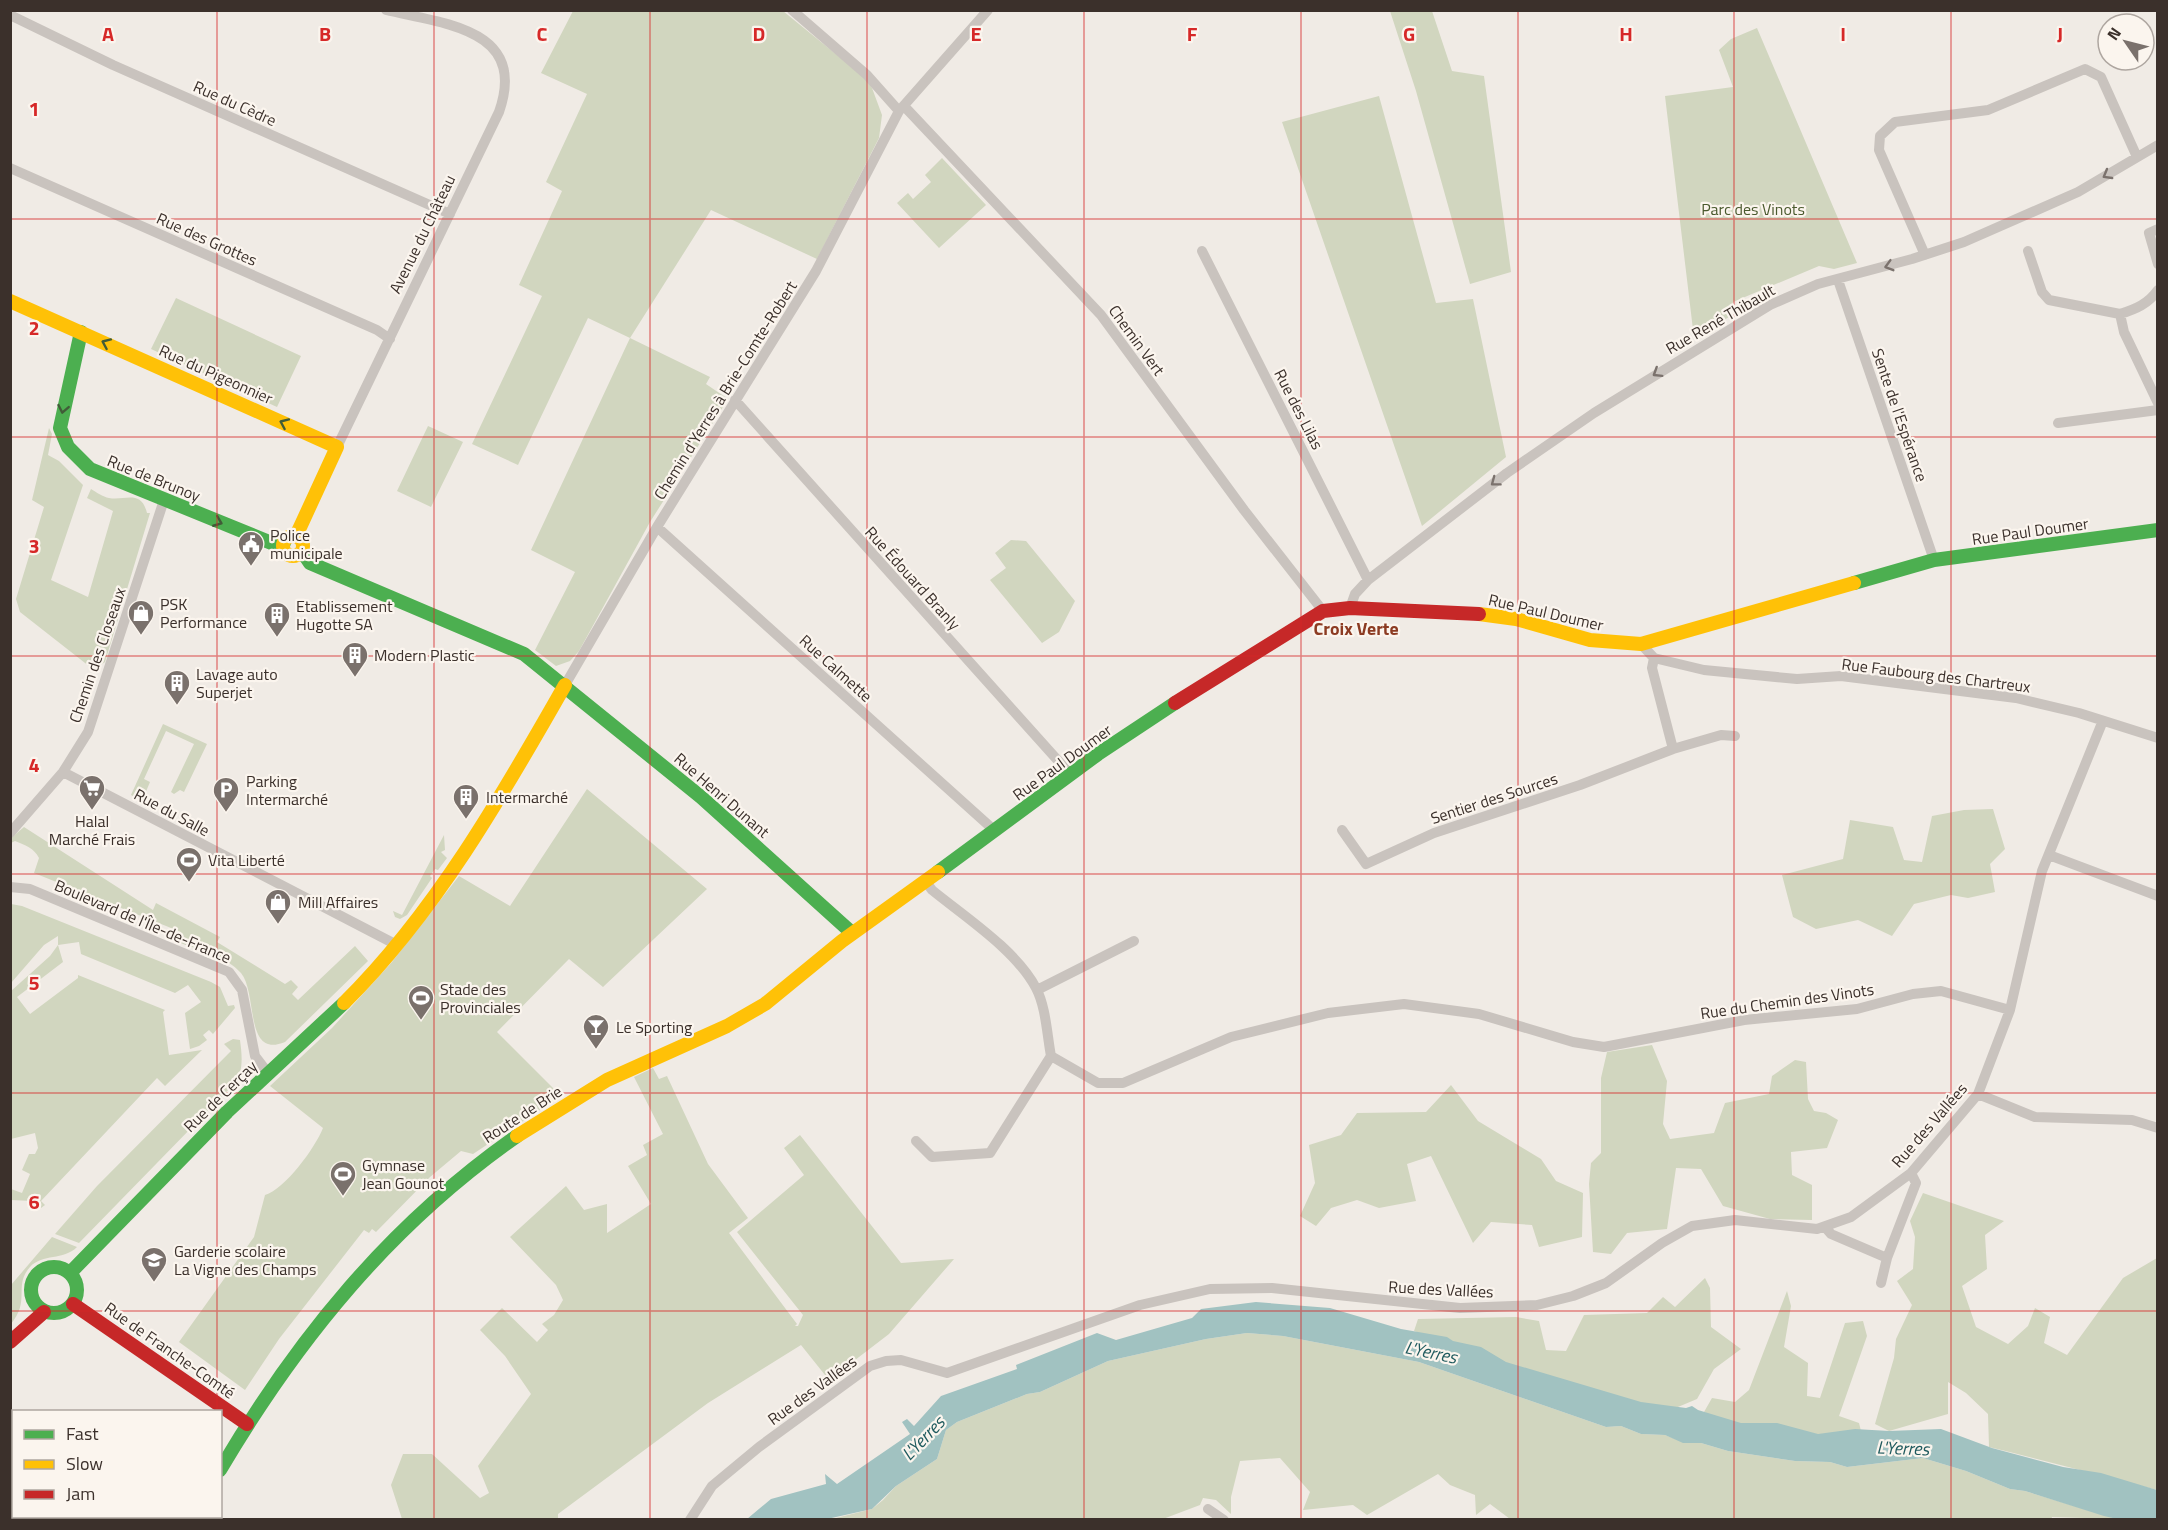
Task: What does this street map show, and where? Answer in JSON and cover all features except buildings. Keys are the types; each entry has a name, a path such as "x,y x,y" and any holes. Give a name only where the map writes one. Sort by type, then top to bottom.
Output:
{"street":[{"path":"10,15 19,10"},
{"name":"Avenue du Château","path":"290,540 390,339 504,97 506,82 500,57 484,38 463,28 386,10"},
{"name":"Chemin Vert","path":"792,10 867,75 1101,315 1244,510 1323,611"},
{"name":"Chemin d'Yerres à Brie-Comte-Robert","path":"565,686 657,527 816,271 901,109 939,63 988,10"},
{"name":"Rue du Cèdre","path":"10,15 113,65 450,214"},
{"path":"1925,255 1879,150 1880,136 1895,122 1988,110 2085,69 2101,77 2137,157"},
{"name":"Rue René Thibault","path":"1350,608 1354,594 1368,580 1507,473 1594,413 1770,305 1818,284 1964,242 2078,192 2157,145"},
{"name":"Rue des Grottes","path":"10,168 377,330 390,339"},
{"path":"2157,229 2149,233 2157,264"},
{"name":"Rue des Lilas","path":"1202,251 1368,580"},
{"path":"2028,251 2042,292 2049,300 2120,314 2137,309 2152,298 2157,290"},
{"name":"Sente de l'Espérance","path":"1838,280 1934,560"},
{"path":"10,301 81,332"},
{"path":"2120,314 2124,332 2157,403"},
{"name":"Rue du Pigeonnier","path":"81,332 337,447"},
{"name":"Rue de Brunoy","path":"81,332 60,428 68,447 90,469 274,544 290,540 288,554 294,556 302,551 309,563 524,654 565,686"},
{"name":"Rue Édouard Branly","path":"735,400 1070,774"},
{"path":"2058,423 2157,410"},
{"name":"Chemin des Closeaux","path":"10,833 63,772 88,732 104,690 164,500"},
{"name":"Rue Calmette","path":"657,527 995,831"},
{"name":"Rue Paul Doumer","path":"926,882 1070,774 1323,611 1350,608 1480,614 1516,619 1590,640 1641,644 1934,560 2157,530"},
{"path":"1641,644 1654,658 1652,668 1673,749"},
{"name":"Rue Faubourg des Chartreux","path":"1654,658 1704,670 1750,676 1797,679 1841,676 1959,690 2060,708 2102,723 2157,738"},
{"name":"Rue Henri Dunant","path":"565,686 701,797 852,933"},
{"name":"Rue de Cerçay","path":"70,1273 147,1190 359,987 395,944 496,801 565,686"},
{"name":"Rue des Vallées","path":"690,1520 712,1486 759,1447 870,1366 886,1361 908,1361 947,1373 1140,1305 1210,1289 1272,1288 1460,1308 1537,1305 1580,1294 1606,1283 1662,1243 1692,1226 1735,1220 1802,1229 1825,1227 1851,1217 1911,1173 1978,1094 2010,1010 2042,871 2102,723"},
{"name":"Sentier des Sources","path":"1342,830 1366,864 1434,833 1580,785 1673,749 1721,735 1735,736"},
{"name":"Rue du Salle","path":"63,772 395,944"},
{"path":"2049,855 2157,896"},
{"path":"916,1141 932,1157 990,1153 1051,1056 1037,990 1027,974 1000,946 932,890 926,882"},
{"name":"Route de Brie","path":"222,1467 310,1332 379,1252 432,1200 490,1154 547,1115 608,1080 696,1041 764,1005 852,933 926,882"},
{"name":"Boulevard de l'Île-de-France","path":"10,887 30,889 229,972 242,990 255,1056 268,1073"},
{"path":"1037,990 1134,941"},
{"name":"Rue du Chemin des Vinots","path":"1051,1056 1098,1083 1123,1083 1231,1037 1328,1013 1404,1004 1479,1014 1573,1042 1604,1047 1744,1020 1857,1009 1913,994 1941,991 2010,1010"},
{"path":"1978,1094 2035,1117 2132,1120 2157,1128"},
{"path":"1881,1283 1887,1258 1916,1183 1911,1173"},
{"path":"1825,1227 1831,1234 1887,1258"},
{"path":"50,1267 70,1273 77,1290 73,1304 59,1313 40,1308 30,1290 36,1275 50,1267"},
{"name":"Rue de Franche-Comté","path":"73,1304 248,1424"},
{"path":"10,1342 40,1308"},
{"path":"1208,1509 1224,1520"}],"green space":[{"path":"573,11 783,11 864,77 872,88 882,115 879,138 817,259 711,210 630,338 588,318 518,465 472,444 542,296 519,285 562,191 546,182 587,94 541,73"},
{"path":"1390,11 1432,11 1452,71 1484,76 1511,272 1470,284 1416,91"},
{"name":"Parc des Vinots","path":"1757,28 1857,263 1834,269 1819,266 1733,302 1729,317 1694,338 1665,96 1733,87 1719,50 1731,39"},
{"path":"1379,96 1436,303 1473,299 1506,457 1422,526 1282,122"},
{"path":"942,158 986,205 939,248 897,203 908,193 913,199 931,182 925,175"},
{"path":"176,298 301,356 277,407 151,349"},
{"path":"630,338 710,377 706,384 728,399 650,522 579,651 570,661 556,666 535,650 575,572 531,550"},
{"path":"428,426 463,442 431,507 397,491"},
{"path":"49,428 52,434 48,455 59,461 83,485 51,580 88,597 113,511 87,498 91,489 109,498 137,498 147,513 150,513 105,662 94,670 20,612 16,599 44,507 32,500"},
{"path":"1011,540 1026,541 1075,601 1059,632 1042,643 990,580 1006,568 995,553"},
{"path":"163,724 207,744 184,792 180,790 174,794 171,792 194,744 166,731 144,779 150,782 142,801 131,795"},
{"path":"587,789 707,889 603,987 569,959 497,1032 561,1096 473,1154 461,1151 430,1177 376,1232 372,1229 369,1233 364,1230 279,1339 245,1390 179,1342 254,1237 265,1195 281,1185 298,1167 323,1128 270,1086 332,1028 392,962 459,876 510,906"},
{"path":"1993,809 2005,849 1990,864 1995,892 1968,898 1951,895 1914,904 1892,936 1858,920 1816,929 1793,917 1782,875 1843,859 1850,820 1893,827 1904,860 1922,862 1932,816 1964,810"},
{"path":"24,827 153,910 156,903 220,937 217,942 285,984 291,980 298,987 292,994 298,1000 355,946 368,961 285,1042 272,1045 263,1041 258,1033 246,983 235,967 211,954 178,942 181,932 34,873 39,858 37,855 32,849 22,844 15,841 11,843 11,838"},
{"path":"444,835 445,850 441,852 447,858 430,876 432,878 407,915 400,919 395,917 393,911 402,915"},
{"path":"11,904 22,906 211,982 220,987 228,1006 234,1005 235,1008 213,1034 209,1030 203,1035 207,1040 190,1049 185,1013 201,1002 188,985 175,993 81,954 79,942 58,945 58,936 44,945 11,983"},
{"path":"58,945 63,962 17,997 30,1014 78,978 78,975 165,1010 163,1012 169,1055 202,1050 165,1086 157,1078 41,1201 45,1205 41,1208 32,1201 11,1200 11,1189 22,1193 30,1174 22,1170 29,1154 35,1154 38,1148 35,1133 11,1139 11,991 50,956"},
{"path":"233,1039 240,1040 242,1057 241,1069 234,1084 79,1243 55,1234 97,1186 231,1051 224,1044"},
{"path":"1652,1045 1667,1081 1663,1124 1670,1139 1714,1133 1725,1103 1769,1094 1772,1076 1795,1060 1806,1062 1808,1099 1814,1111 1826,1113 1838,1120 1827,1148 1791,1152 1792,1175 1812,1185 1812,1220 1770,1219 1723,1206 1701,1169 1676,1168 1667,1229 1627,1233 1611,1254 1593,1252 1589,1184 1591,1163 1601,1153 1601,1078 1607,1052"},
{"path":"653,1068 659,1079 667,1076 708,1164 748,1218 729,1233 797,1324 795,1326 798,1326 803,1315 737,1232 804,1175 784,1148 800,1135 901,1263 954,1259 889,1334 829,1380 801,1345 708,1403 558,1514 558,1519 402,1519 391,1485 403,1454 432,1454 480,1498 489,1493 478,1466 531,1394 505,1356 480,1330 502,1308 537,1342 548,1330 542,1324 554,1315 563,1300 556,1285 510,1237 566,1186 584,1210 607,1204 607,1233 651,1204 628,1166 647,1155 643,1145 663,1134 634,1077"},
{"path":"1451,1085 1478,1121 1541,1159 1556,1181 1583,1193 1582,1237 1539,1247 1532,1225 1491,1222 1473,1243 1431,1156 1407,1164 1416,1201 1379,1208 1357,1200 1331,1208 1316,1226 1300,1216 1315,1183 1309,1145 1341,1135 1357,1113 1426,1112"},
{"path":"1923,1193 2004,1221 1985,1235 1987,1269 1962,1286 1976,1327 2008,1344 2028,1326 2035,1308 2050,1317 2044,1343 2067,1355 2123,1278 2157,1258 2157,1490 1989,1447 1988,1414 1966,1393 1948,1382 1948,1414 1889,1431 1875,1424 1894,1358 1896,1339 1912,1305 1897,1281 1913,1269 1915,1237 1910,1221"},
{"path":"52,1237 77,1247 66,1254 41,1260 30,1267 23,1281 20,1308 11,1324 11,1285"},
{"path":"1705,1278 1710,1288 1711,1327 1741,1349 1714,1369 1697,1399 1666,1412 1633,1409 1414,1331 1418,1319 1516,1317 1539,1321 1546,1350 1566,1351 1584,1315 1647,1313 1663,1297 1675,1307"},
{"path":"1787,1291 1791,1306 1784,1347 1808,1363 1807,1396 1820,1398 1845,1323 1863,1321 1867,1336 1839,1416 1859,1423 1864,1443 1743,1431 1704,1412 1712,1398 1735,1402 1749,1390"},
{"path":"1247,1333 1283,1336 1419,1362 1606,1427 1621,1426 1641,1434 1665,1435 1683,1442 1701,1443 1728,1451 1795,1461 1830,1462 1847,1467 1923,1458 1966,1471 2010,1489 2025,1491 2117,1519 2052,1517 2051,1520 1510,1519 1490,1504 1476,1515 1475,1495 1450,1485 1438,1474 1367,1515 1353,1505 1303,1510 1310,1492 1280,1458 1240,1461 1231,1497 1231,1514 1216,1500 1203,1498 1200,1505 1163,1519 828,1520 872,1509 896,1486 937,1459 946,1430 957,1422 1027,1394 1040,1392 1108,1361 1206,1339"}],"water":[{"name":"L'Yerres","path":"1256,1302 1330,1308 1401,1329 1447,1337 1453,1341 1481,1347 1506,1362 1641,1402 1686,1408 1692,1406 1698,1410 1741,1423 1777,1423 1818,1434 1855,1429 1889,1431 1941,1429 1992,1448 2063,1467 2101,1473 2157,1490 2157,1519 2117,1519 2104,1516 2025,1491 2010,1489 1966,1471 1923,1458 1847,1467 1830,1462 1795,1461 1728,1451 1701,1443 1683,1443 1665,1435 1641,1434 1621,1426 1606,1427 1419,1362 1283,1336 1247,1333 1206,1339 1108,1361 1040,1392 1027,1394 957,1422 946,1430 937,1459 896,1486 872,1509 827,1519 747,1519 771,1499 826,1484 825,1474 837,1484 910,1434 902,1422 907,1419 914,1426 941,1396 1017,1369 1016,1365 1097,1333 1116,1340 1192,1318 1201,1309"}],"traffic: fast":[{"path":"81,332 60,428 68,447 90,469 274,544 284,543"},
{"path":"1854,583 1934,560 2158,530"},
{"path":"302,551 310,563 524,654 701,797 852,933"},
{"path":"938,872 1098,754 1175,703"},
{"path":"70,1273 227,1112 344,1003"},
{"path":"222,1467 281,1375 350,1287 428,1207 471,1170 517,1136"},
{"path":"54,1267 70,1274 77,1290 70,1306 54,1313 38,1306 31,1290 38,1274 54,1267"}],"traffic: slow":[{"path":"10,301 337,447 296,536"},
{"path":"293,536 300,539 303,546 300,553 293,556 286,553 283,546 286,539 293,536"},
{"path":"1479,614 1516,619 1590,640 1641,644 1854,583"},
{"path":"344,1003 408,931 465,852 517,769 565,685"},
{"path":"517,1136 607,1080 727,1026 765,1004 842,941 938,872"}],"traffic: jam":[{"path":"1175,703 1323,611 1350,608 1479,614"},
{"path":"73,1304 247,1424"},
{"path":"10,1342 44,1312"}],"place":[{"name":"Police municipale","path":"251,567"},
{"name":"PSK Performance","path":"141,636"},
{"name":"Etablissement Hugotte SA","path":"277,638"},
{"name":"Modern Plastic","path":"355,678"},
{"name":"Lavage auto Superjet","path":"177,706"},
{"name":"Halal Marché Frais","path":"92,811"},
{"name":"Parking Intermarché","path":"226,813"},
{"name":"Intermarché","path":"466,820"},
{"name":"Vita Liberté","path":"189,883"},
{"name":"Mill Affaires","path":"278,925"},
{"name":"Stade des Provinciales","path":"421,1021"},
{"name":"Le Sporting","path":"596,1050"},
{"name":"Gymnase Jean Gounot","path":"343,1197"},
{"name":"Garderie scolaire La Vigne des Champs","path":"154,1283"}],"district":[{"name":"Croix Verte","path":"1356,628"}]}
